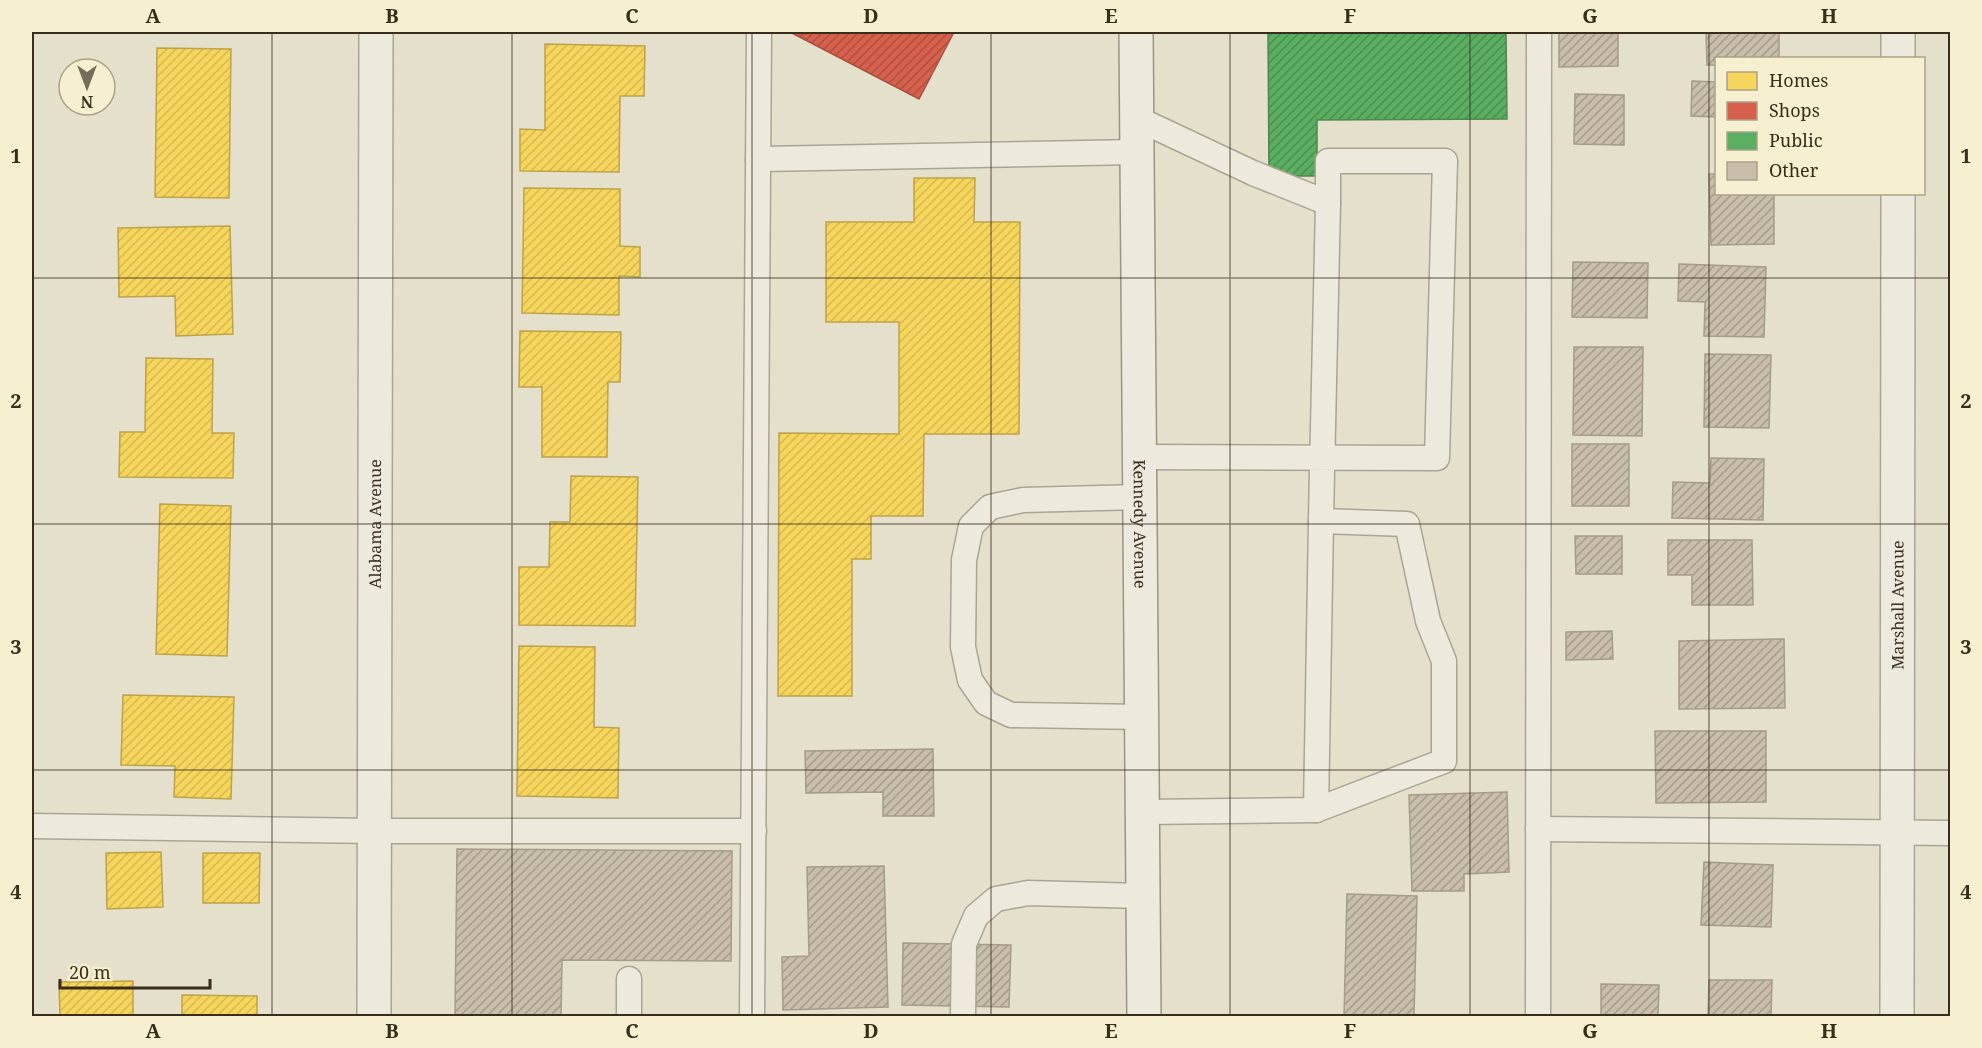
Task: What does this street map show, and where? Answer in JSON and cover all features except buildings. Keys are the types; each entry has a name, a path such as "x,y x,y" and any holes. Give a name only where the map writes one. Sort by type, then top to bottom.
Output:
{"street":[{"name":"Alabama Avenue","path":"374,1017 376,32"},
{"name":"Kennedy Avenue","path":"1136,32 1144,1017"},
{"path":"1898,32 1898,57"},
{"name":"Marshall Avenue","path":"1897,1017 1898,195"}],"lane":[{"path":"752,1017 759,32"},
{"path":"1538,1017 1539,32"},
{"path":"1136,117 1253,173 1328,203"},
{"path":"758,159 1137,153"},
{"path":"1140,457 1322,459 1437,458 1445,161 1328,161 1328,203 1322,459 1316,810"},
{"path":"1140,496 1023,500 990,507 971,526 964,560 963,647 970,680 975,688 986,703 1011,715 1143,717"},
{"path":"1143,812 1316,810 1444,760 1444,661 1428,621 1407,524 1321,521"},
{"path":"32,826 375,831 754,831"},
{"path":"1538,829 1950,833"},
{"path":"963,1017 964,944 976,915 996,899 1028,893 1143,896"},
{"path":"629,979 629,1017"}]}
